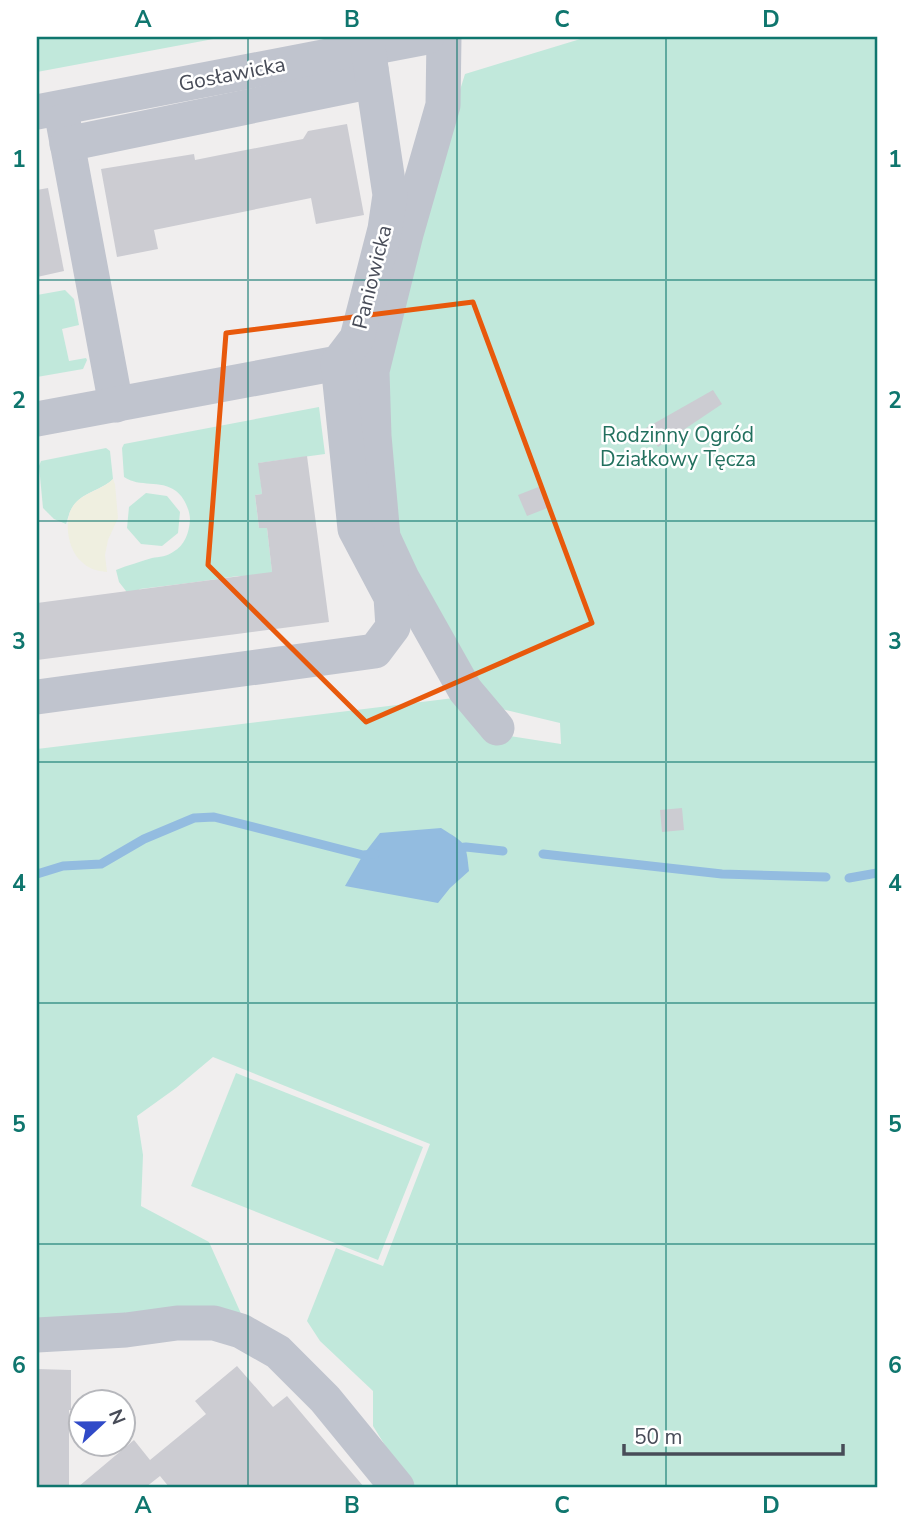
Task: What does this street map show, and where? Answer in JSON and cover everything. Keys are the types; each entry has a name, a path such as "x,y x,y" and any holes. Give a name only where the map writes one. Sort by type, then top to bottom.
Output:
{"street":[{"name":"Gosławicka","path":"50,121 369,59 426,37"},
{"path":"444,37 443,105 406,234 372,372 374,436 383,537 402,578 465,690 497,727"},
{"name":"Paniowicka","path":"338,363 356,338 382,242 390,195 369,59"},
{"path":"50,121 116,405"},
{"path":"37,419 338,363 355,529 391,597 393,627 375,651 37,697"},
{"path":"37,1335 189,1323 214,1323 241,1331 278,1352 325,1399 397,1487"}],"highlighted area":[{"path":"473,302 592,623 366,722 208,565 226,333"}],"green space":[{"path":"37,37 224,37 37,72"},
{"name":"Rodzinny Ogród Działkowy Tęcza","path":"587,37 877,37 877,1487 411,1487 373,1426 373,1391 320,1341 307,1321 336,1248 383,1266 430,1144 213,1057 137,1116 143,1155 141,1206 209,1242 243,1318 37,1324 37,749 454,698 491,733 561,744 560,723 489,706 404,556 392,501 385,375 432,180 465,74"},
{"path":"65,290 74,299 79,325 62,329 69,361 87,360 83,369 37,377 37,295"},
{"path":"319,407 325,454 259,463 262,494 255,495 259,528 267,528 273,580 238,576 140,589 127,599 116,570 173,552 186,538 190,520 182,497 170,487 137,482 124,477 124,444"},
{"path":"106,448 110,451 113,479 76,503 66,524 54,519 43,508 39,466 41,461"},
{"path":"146,493 167,496 180,512 178,533 162,546 141,544 127,528 129,507"},
{"path":"236,1073 423,1147 378,1260 191,1186"}],"sand":[{"path":"113,479 118,518 108,540 105,555 107,572 90,568 77,557 68,536 68,520 77,501"}],"water":[{"path":"441,828 463,844 469,871 438,903 345,886 380,833"}],"building":[{"path":"347,124 364,215 316,224 311,198 154,230 158,249 117,257 101,169 194,154 195,160 303,139 308,131"},
{"path":"48,188 64,271 37,277 37,190"},
{"path":"713,390 722,404 658,447 646,428"},
{"path":"307,456 329,622 37,660 37,603 272,572 267,528 259,528 255,495 262,494 258,463"},
{"path":"541,486 550,507 527,516 518,495"},
{"path":"682,808 684,830 662,832 660,810"},
{"path":"237,1366 273,1407 287,1396 364,1487 169,1487 160,1476 146,1487 78,1487 113,1458 136,1458 136,1442 150,1460 206,1414 195,1401"},
{"path":"37,1369 71,1370 71,1388 66,1388 66,1458 69,1458 69,1487 37,1487"}],"waterway":[{"path":"37,874 63,866 101,864 144,839 194,818 214,817 363,855 375,854"},
{"path":"455,848 503,851"},
{"path":"543,854 722,874 826,877"},
{"path":"849,878 877,873"}]}
